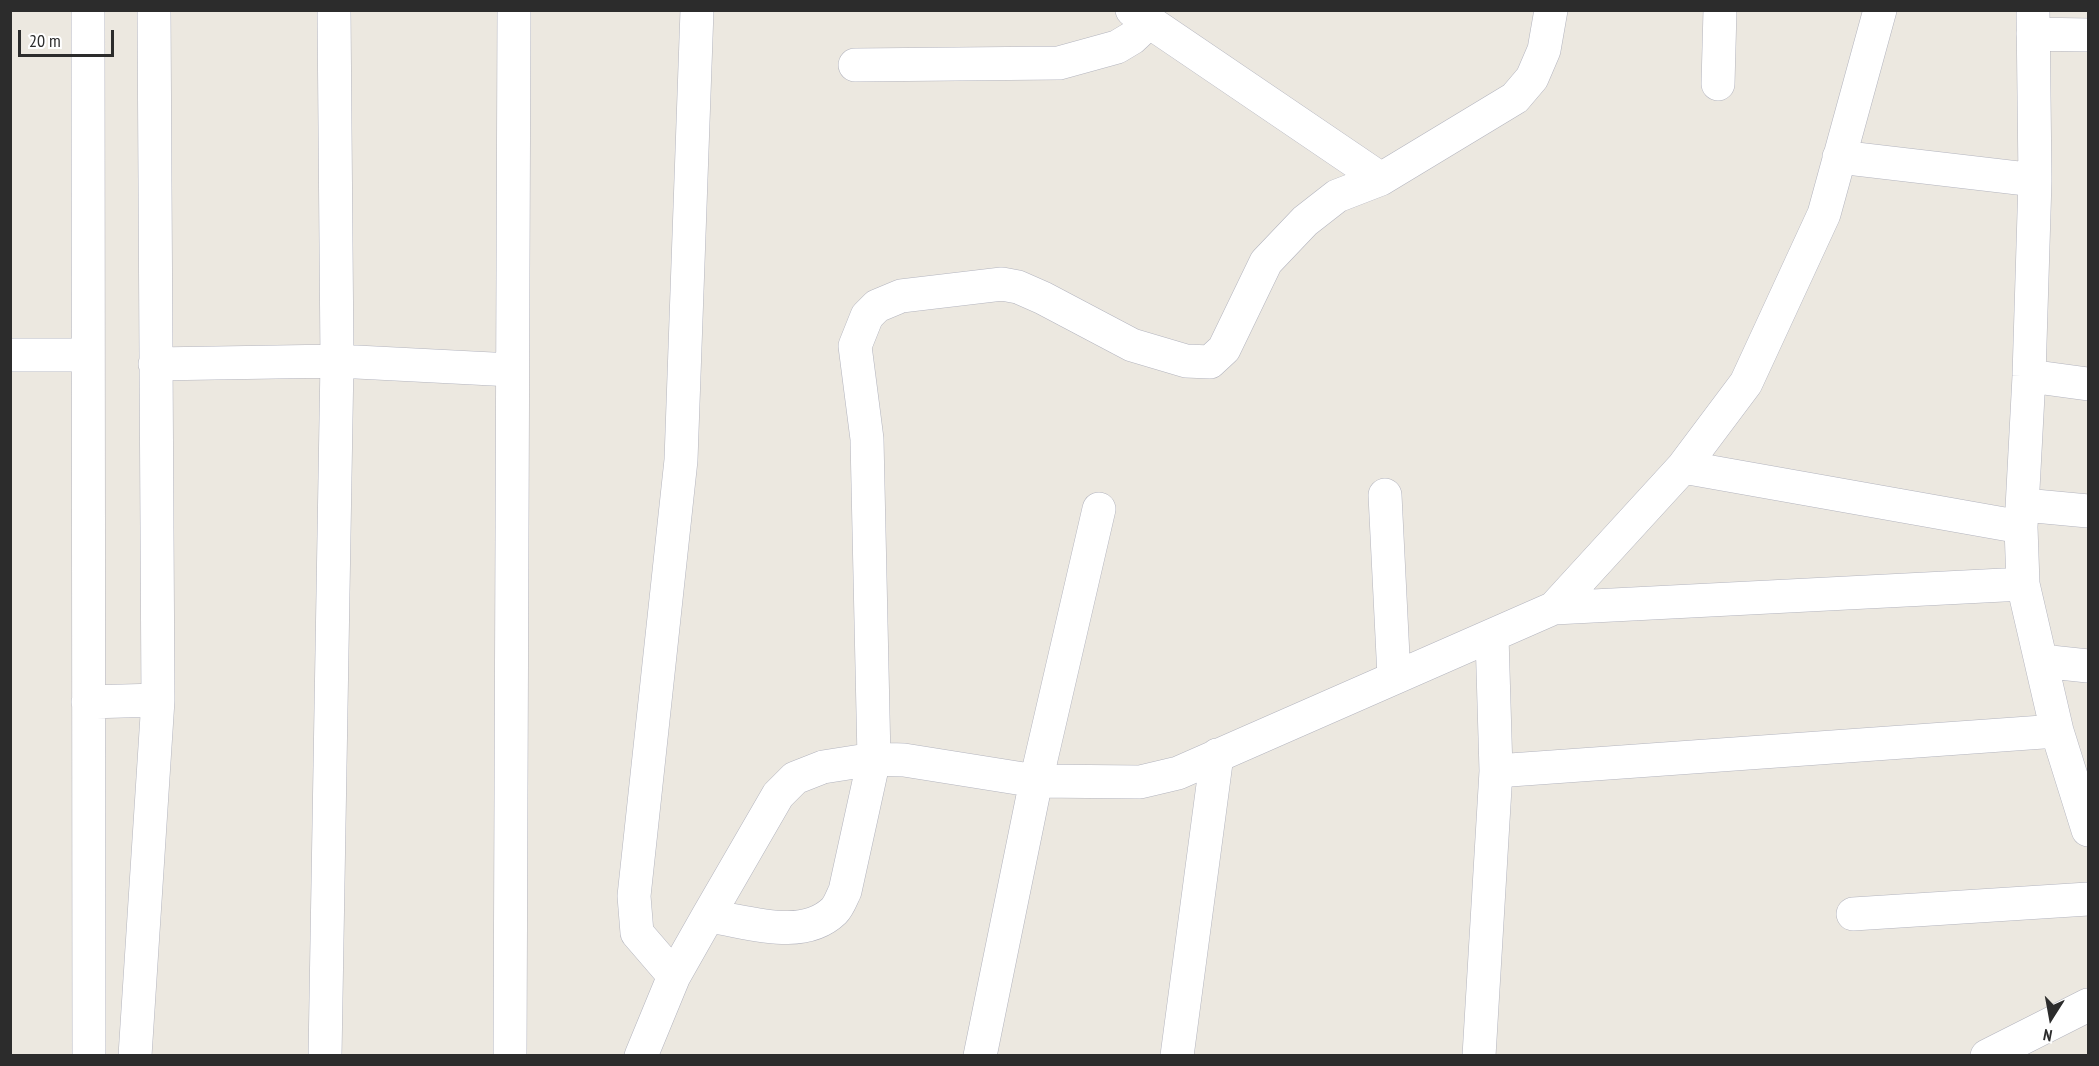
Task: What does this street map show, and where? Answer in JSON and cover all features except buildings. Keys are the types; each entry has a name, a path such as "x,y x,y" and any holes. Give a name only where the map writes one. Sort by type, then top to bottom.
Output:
{"street":[{"path":"88,10 89,1056"},
{"path":"135,1056 158,700 154,10"},
{"path":"325,1056 337,361 334,10"},
{"path":"510,1056 514,10"},
{"path":"674,976 637,933 634,896 681,460 697,10"},
{"path":"708,916 797,929 819,922 835,910 845,891 874,759 867,439 855,346 867,316 877,306 901,296 1002,284 1018,287 1043,298 1132,345 1186,361 1210,362 1224,349 1266,262 1305,221 1337,196 1381,179 1515,98 1532,78 1544,50 1551,10"},
{"path":"1718,84 1720,10"},
{"path":"1554,608 1683,467 1746,383 1824,214 1880,10"},
{"path":"855,65 1059,63 1117,47 1132,38 1140,16 1381,179"},
{"path":"2088,36 2033,22 2035,180 2022,516 2023,584 2057,730 2088,828"},
{"path":"1839,158 2035,180"},
{"path":"10,355 88,355"},
{"path":"155,364 337,361 512,370"},
{"path":"2029,376 2088,384"},
{"path":"1683,467 2022,516 2088,511"},
{"path":"1385,495 1394,677"},
{"path":"980,1056 1036,781 1099,509"},
{"path":"641,1056 674,976 778,795 795,778 823,767 874,759 904,760 1036,781 1140,782 1178,773 1554,608 2023,584"},
{"path":"1479,1056 1496,771 1492,636"},
{"path":"2041,661 2088,666"},
{"path":"88,702 158,700"},
{"path":"1496,771 2057,730"},
{"path":"1177,1056 1217,755"},
{"path":"1853,914 2088,899"},
{"path":"1987,1056 2088,1005"}]}
